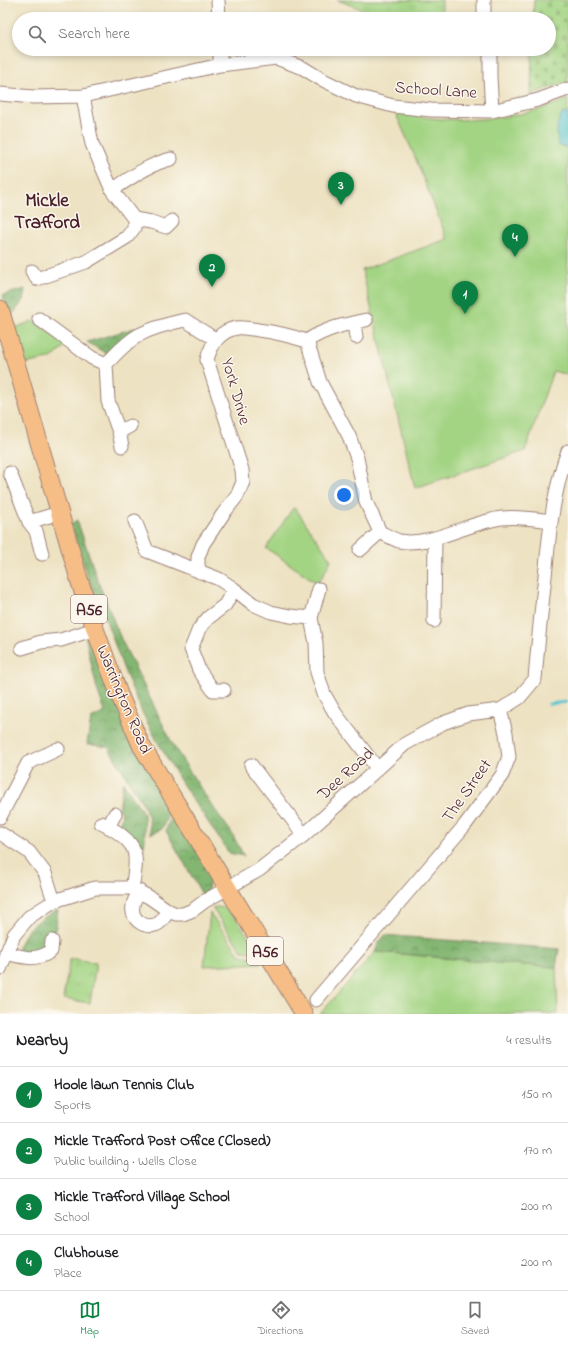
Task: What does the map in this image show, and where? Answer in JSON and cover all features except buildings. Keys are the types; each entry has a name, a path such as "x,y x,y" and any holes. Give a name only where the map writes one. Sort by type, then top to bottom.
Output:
{"main road":[{"name":"Warrington Road","path":"0,309 59,513 95,628 119,694 141,745 304,1014"}],"street":[{"path":"218,0 219,12"},
{"path":"484,0 484,12"},
{"path":"220,56 220,65"},
{"path":"490,56 492,110"},
{"name":"School Lane","path":"0,94 33,98 83,96 220,65 276,58 303,68 321,79 356,96 393,106 431,110 492,110 538,100 568,89"},
{"path":"32,271 37,279 86,262 127,237 134,228 134,219 112,190 92,144 83,96"},
{"path":"112,190 146,168 161,161 171,159"},
{"path":"134,219 151,222 168,228"},
{"path":"39,320 92,358 106,364"},
{"path":"122,446 124,429 108,401 106,364 122,348 139,335 185,320 215,339"},
{"path":"356,337 360,321 315,335 307,341 320,382 349,436 357,458 366,502 380,532 399,540 417,541 435,538 477,524 502,518 551,520"},
{"name":"York Drive","path":"200,572 198,557 203,544 237,496 243,482 242,470 208,360 210,350 215,339 225,332 238,328 275,332 307,341"},
{"path":"500,710 520,698 534,679 551,520 561,469 568,451"},
{"path":"10,473 29,522 36,531 42,554"},
{"path":"29,522 59,513"},
{"path":"135,521 147,551 219,579 253,604 271,612 311,618"},
{"path":"360,550 380,532"},
{"path":"434,621 435,538"},
{"path":"224,690 213,690 199,670 191,649 200,629 208,618 224,605 234,589"},
{"path":"319,589 311,618 316,643 317,672 324,694 335,712 377,768"},
{"path":"22,648 41,642 61,640 95,628"},
{"name":"Dee Road","path":"169,911 176,914 183,914 193,910 255,873 304,835 405,744 426,731 468,714 500,710"},
{"name":"The Street","path":"316,1000 465,825 502,775 509,757 506,733 500,710"},
{"path":"0,817 28,763 58,749"},
{"path":"251,764 304,835"},
{"path":"0,969 14,935 29,917 54,901 95,888 135,890 149,897 169,911 159,923 152,926 144,925 133,915 132,906 135,890 135,857 132,846 105,824 115,814"},
{"path":"0,834 29,852 45,873 54,901"},
{"path":"6,953 30,958 46,955 54,950"}],"green space":[{"path":"337,0 442,0 442,12 370,12"},
{"path":"534,0 568,0 568,82 531,94 532,56 556,56 556,12 533,12"},
{"path":"568,99 568,375 553,371 525,451 415,488 362,270 447,239 415,157 395,112 438,119 483,119 527,113"},
{"path":"25,289 23,300 19,306 12,315 8,313 3,295"},
{"path":"33,321 66,344 57,354 49,359 24,364 12,329"},
{"path":"155,322 109,355 87,342"},
{"path":"293,508 296,509 331,560 317,583 266,548"},
{"path":"77,520 99,584 121,639 173,745 208,800 231,832 244,856 229,853 183,785 142,712 87,576 71,524"},
{"path":"85,636 91,638 171,808 162,829 150,834 149,818 143,804 108,747 87,744 91,719 105,712 97,689"},
{"path":"123,782 144,814 145,840 143,849 138,850 118,825 122,814 119,810"},
{"path":"172,812 211,873 208,889 203,896 166,831"},
{"path":"212,908 226,908 232,912 259,953 242,951"},
{"path":"58,910 56,928 53,938 47,947 42,952 19,953 18,947 29,929 45,916"},
{"path":"210,913 240,955 259,958 262,963 204,966"},
{"path":"385,935 559,949 556,967 375,952 378,944"},
{"path":"375,952 556,967 558,1014 320,1014"},
{"path":"70,958 96,963 90,1003 63,999"}],"water":[{"path":"563,113 568,114 568,148 558,145 558,124"}],"waterway":[{"path":"549,704 566,702"}],"place":[{"name":"Mickle Trafford Village School","path":"341,205"},
{"name":"Clubhouse","path":"515,257"},
{"name":"Mickle Trafford Post Office (Closed)","path":"212,287"},
{"name":"Hoole lawn Tennis Club","path":"465,314"}],"district":[{"name":"Mickle Trafford","path":"47,210"}]}
